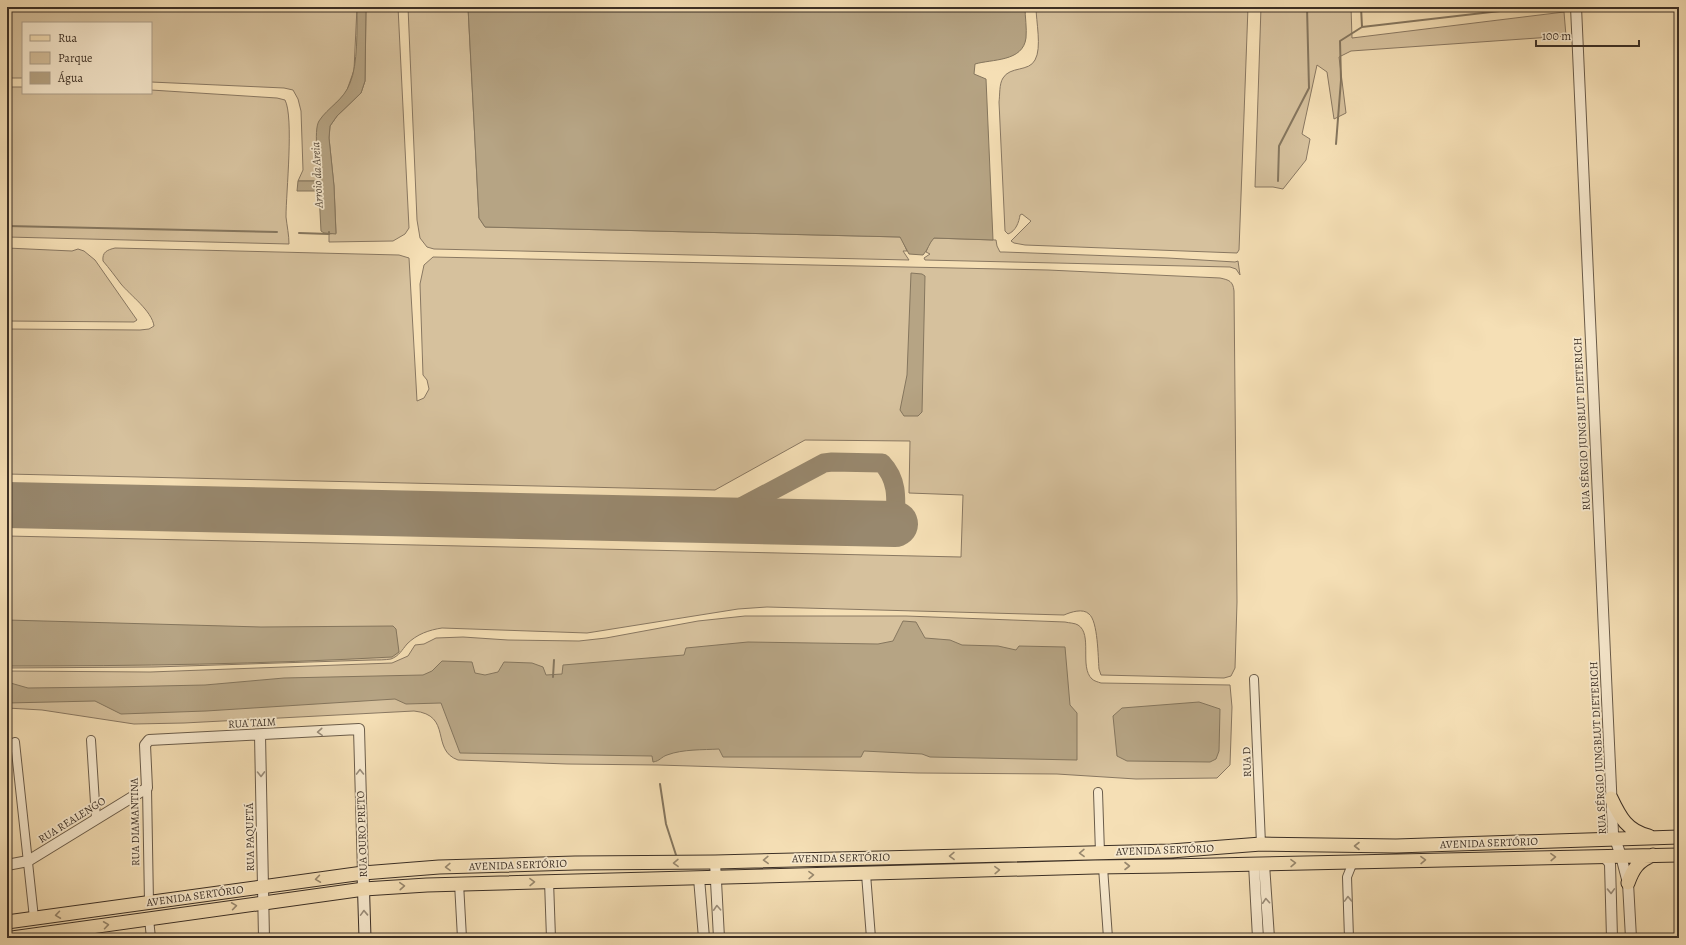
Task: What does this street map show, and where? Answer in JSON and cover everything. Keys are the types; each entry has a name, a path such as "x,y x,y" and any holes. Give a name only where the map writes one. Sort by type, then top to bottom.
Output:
{"main road":[{"path":"1611,798 1622,820 1631,829 1640,834 1655,838"},
{"name":"AVENIDA SERTÓRIO","path":"7,922 363,873 415,868 519,864 715,862 1100,853 1196,850 1261,844 1396,846 1679,837"},
{"path":"1259,864 1257,856 1264,851 1306,845"},
{"path":"1628,883 1633,869 1643,859 1653,855"},
{"name":"AVENIDA SERTÓRIO","path":"12,938 44,936 149,918 364,889 459,883 866,874 1103,866 1679,855"},
{"name":"RUA OURO PRETO","path":"363,873 365,938"}],"street":[{"name":"RUA SÉRGIO JUNGBLUT DIETERICH","path":"1576,7 1613,833 1628,883 1631,938"},
{"name":"RUA D","path":"1254,679 1261,844"},
{"name":"RUA TAIM","path":"147,741 359,729"},
{"name":"RUA OURO PRETO","path":"359,729 363,873"},
{"name":"RUA PAQUETÁ","path":"260,735 264,938"},
{"path":"91,740 96,819"},
{"name":"RUA DIAMANTINA","path":"147,741 145,745 149,902"},
{"path":"15,742 34,918"},
{"name":"RUA REALENGO","path":"7,865 28,862 147,788"},
{"path":"1098,792 1100,853"},
{"path":"1602,856 1610,864 1612,938 1606,938"},
{"path":"715,862 719,938"},
{"path":"1349,938 1347,877 1352,862"},
{"path":"1258,938 1259,864"},
{"path":"1259,864 1269,938"},
{"path":"1103,866 1108,938"},
{"path":"866,874 871,938"},
{"path":"700,878 704,938"},
{"path":"549,881 551,938"},
{"path":"459,883 462,938"},
{"path":"149,918 151,938"}],"green space":[{"path":"7,7 357,7 354,70 346,93 330,109 317,151 320,179 318,181 298,181 303,170 301,111 298,99 293,90 284,88 152,82 152,22 22,22 22,78 7,78"},
{"path":"366,7 398,7 409,228 405,234 393,241 329,242 329,234 336,233 334,186 329,138 330,126 337,116 361,93 365,81"},
{"path":"408,7 468,7 479,218 485,227 901,237 907,251 903,251 909,260 434,249 427,247 420,238 417,220"},
{"path":"1036,7 1248,7 1239,250 1237,253 1025,245 1011,241 1031,221 1022,214 1020,215 1015,229 1011,233 1008,234 1005,231 999,102 1000,90 1002,80 1006,74 1028,66 1035,60 1038,49"},
{"path":"1261,7 1351,7 1352,38 1564,12 1566,36 1351,51 1339,57 1346,113 1334,119 1327,72 1317,65 1302,134 1310,139 1306,160 1283,189 1273,187 1255,187"},
{"path":"7,87 22,87 22,94 152,94 152,90 277,98 285,100 288,109 289,122 286,217 289,244 7,237"},
{"path":"933,238 996,240 1000,252 1238,261 1240,275 1236,269 1230,267 925,260 924,258 930,254 926,252"},
{"path":"7,248 72,251 78,249 84,251 95,260 137,320 134,322 7,321"},
{"path":"115,248 399,255 409,258 417,401 424,398 429,389 427,380 423,375 420,284 424,265 433,257 1048,270 1226,279 1232,283 1234,291 1237,602 1235,668 1231,676 1224,678 1101,675 1099,669 1096,631 1092,618 1084,611 1064,615 767,607 738,609 587,633 442,628 428,631 419,635 407,644 400,653 391,659 386,660 154,667 7,668 7,536 961,557 963,495 909,493 910,441 805,440 715,490 7,474 7,329 140,330 149,329 154,326 145,309 121,284 103,261 104,253"},
{"path":"745,616 906,616 1065,622 1075,624 1082,629 1085,636 1086,667 1088,674 1092,679 1101,683 1230,685 1232,707 1230,765 1217,778 1136,779 1057,774 918,773 458,760 450,755 445,749 438,726 433,719 426,714 414,711 184,723 134,724 42,710 7,708 7,671 150,672 392,663 408,656 415,645 424,644 436,638 463,637 508,640 579,641 606,638 698,621"}],"water":[{"path":"357,7 366,7 365,81 361,93 337,116 330,126 329,138 334,186 336,234 324,233 321,231 319,193 315,191 297,191 298,181 318,181 320,179 316,141 317,126 323,116 344,94 353,75 356,46"},
{"path":"468,7 1025,7 1026,38 1024,46 1013,55 1006,58 975,64 974,74 986,79 993,240 934,238 923,255 909,254 900,237 485,227 479,218"},
{"path":"911,273 922,274 925,276 922,412 918,416 904,416 900,410 907,375"},
{"path":"7,620 261,627 393,626 396,629 399,652 392,657 248,663 7,666"},
{"path":"903,621 916,622 925,638 950,640 962,645 998,646 1016,650 1019,646 1065,647 1070,705 1077,713 1077,760 930,757 922,754 864,751 861,757 723,757 719,749 693,750 673,753 653,762 652,756 460,753 441,703 406,704 395,699 206,711 121,714 95,701 7,703 7,682 28,688 111,687 205,685 284,678 423,675 432,671 442,661 472,662 475,673 485,675 498,672 504,662 532,663 543,667 546,675 562,674 563,665 684,655 686,648 748,642 878,644 893,641"},
{"path":"1199,702 1220,709 1219,751 1216,759 1210,762 1127,761 1117,756 1113,716 1122,708"}],"waterway":[{"path":"1278,181 1279,146 1309,88 1307,7"},
{"path":"1361,7 1362,27 1535,7"},
{"path":"1336,144 1341,80 1340,41 1362,27"},
{"path":"7,226 277,232"},
{"path":"299,233 329,234 329,232"},
{"path":"553,677 554,660"},
{"path":"660,784 666,824 676,855"}],"taxiway":[{"path":"637,519 709,518 726,515 824,463 832,462 882,463 894,484 896,499 895,524"}],"runway":[{"path":"7,505 895,524"}],"water label":[{"name":"Arroio da Areia","path":"317,175"}]}
